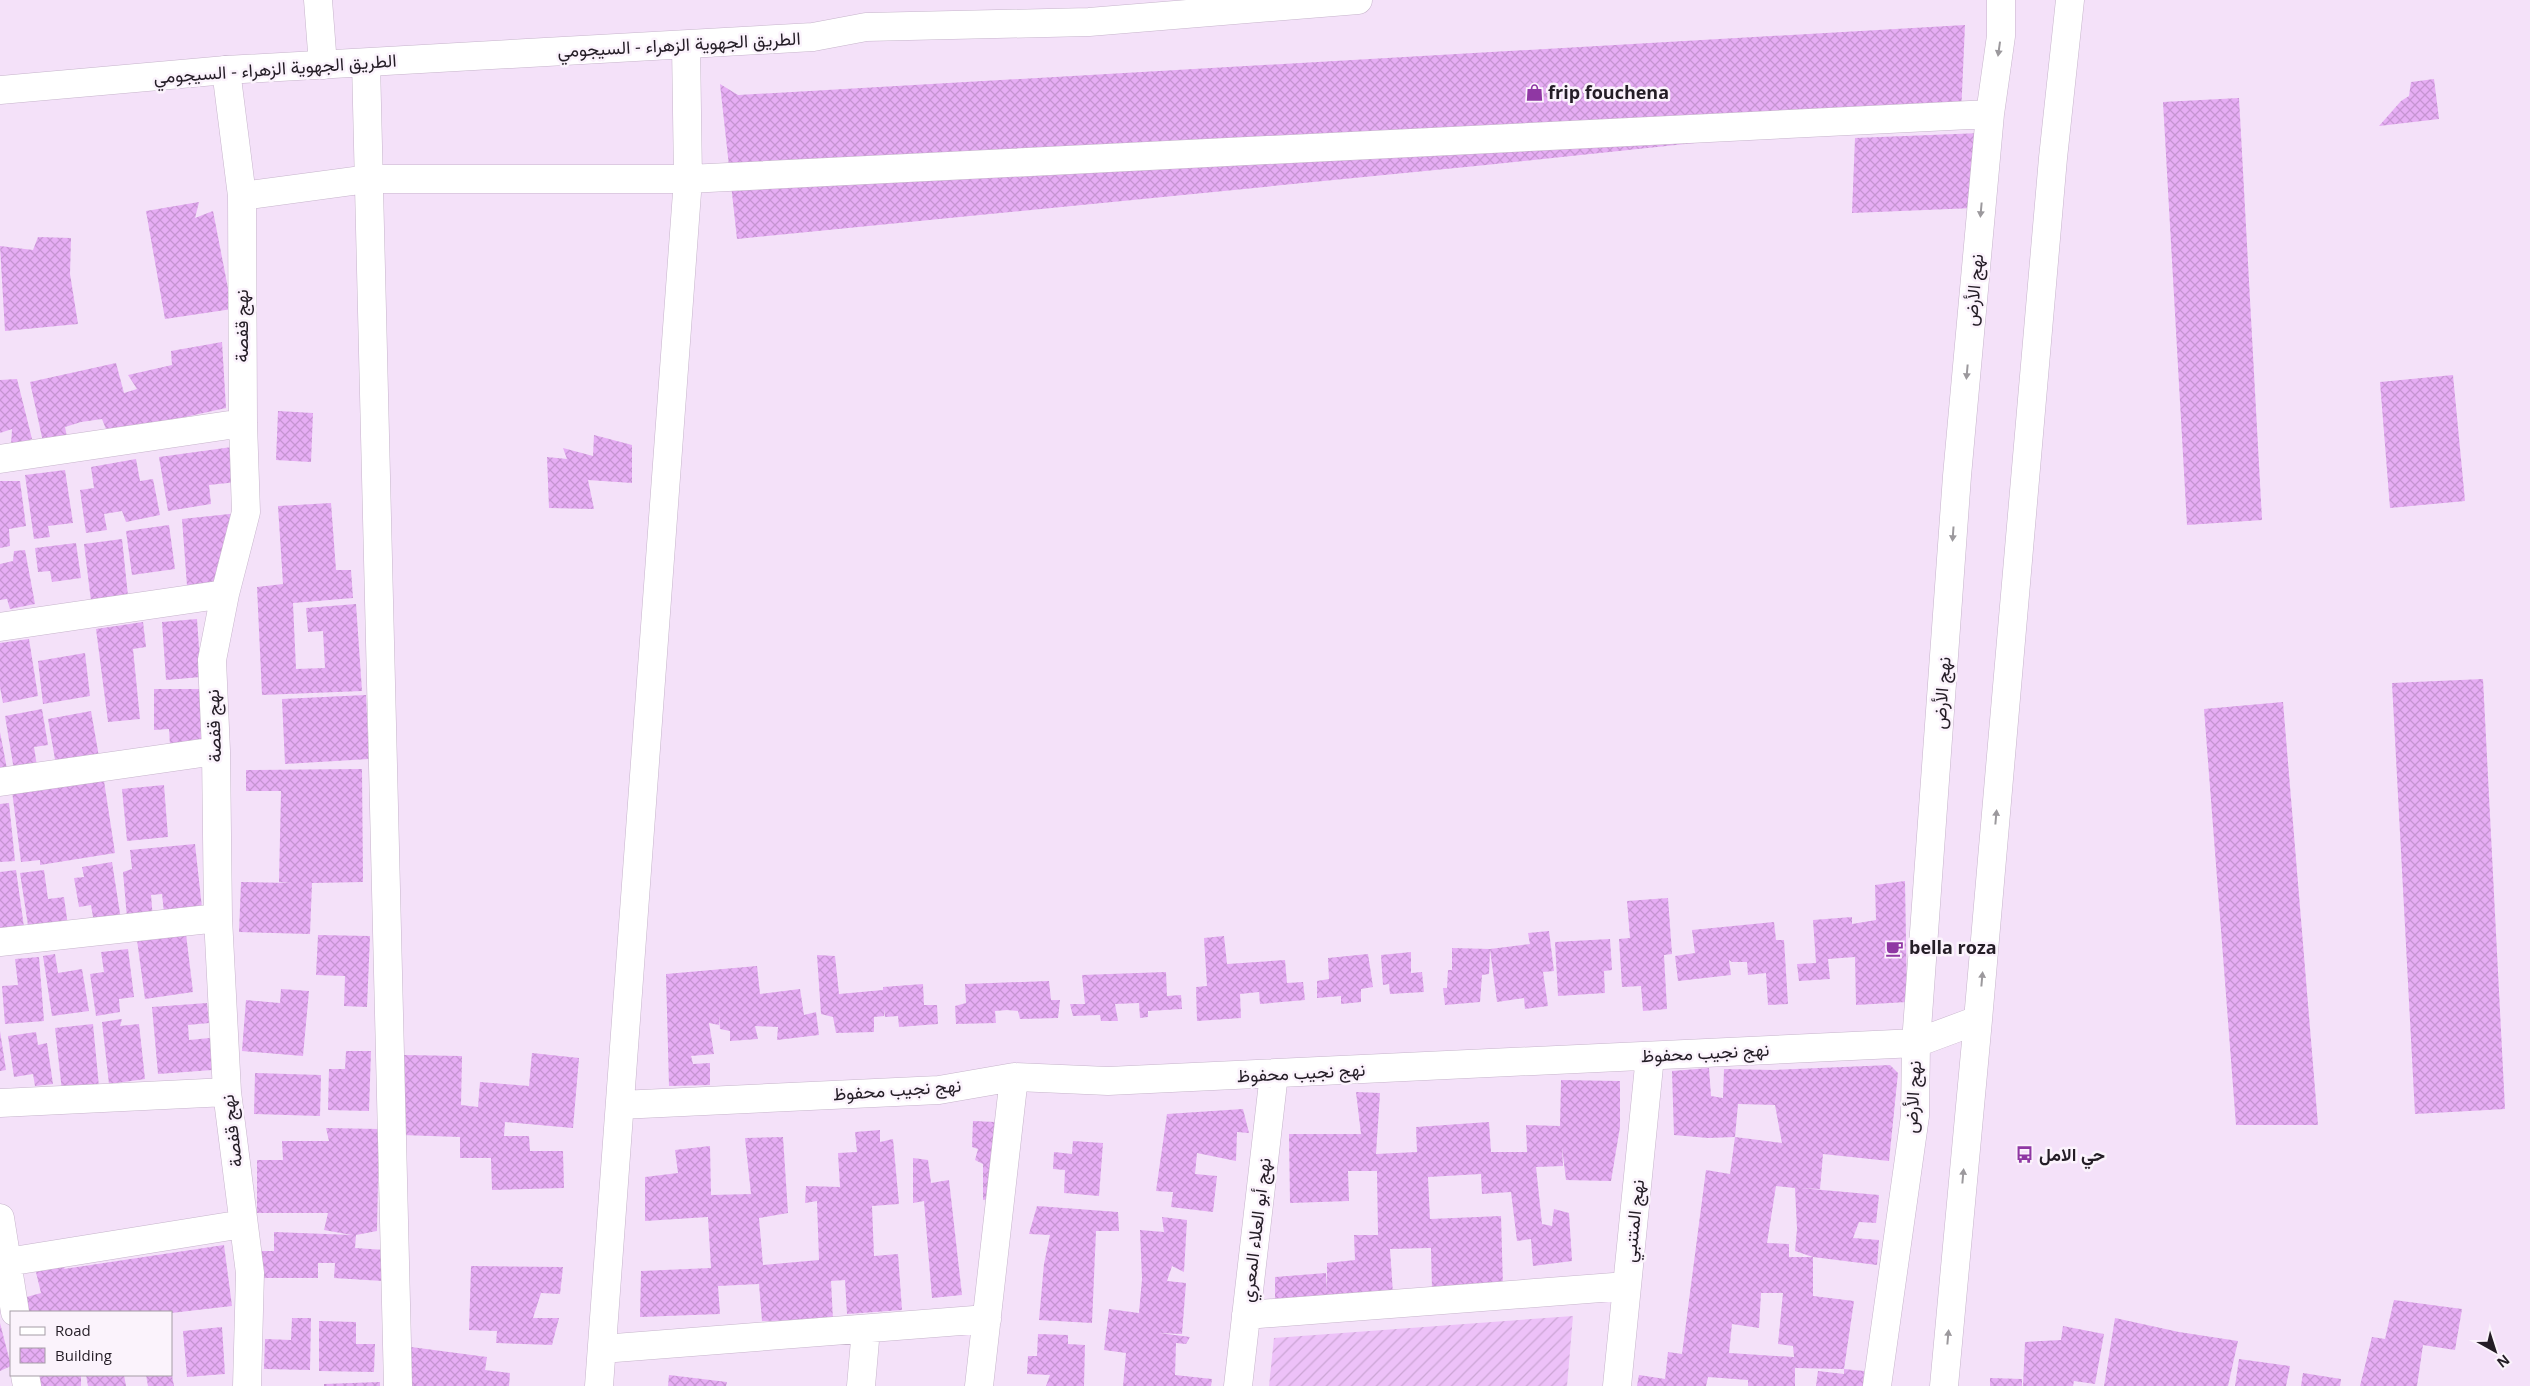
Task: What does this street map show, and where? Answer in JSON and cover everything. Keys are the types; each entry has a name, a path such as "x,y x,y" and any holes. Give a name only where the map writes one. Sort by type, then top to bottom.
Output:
{"street":[{"path":"318,0 323,65"},
{"name":"الطريق الجهوية الزهراء - السيجومي","path":"0,90 226,70 813,37 866,27 1089,22 1358,0"},
{"name":"نهج الأرض","path":"1878,1386 1915,1116 1916,1043 1957,476 1990,114 2001,36 2001,0"},
{"path":"1944,1386 1978,1020 2052,158 2070,0"},
{"path":"599,1386 688,179 686,45"},
{"path":"366,63 398,1386"},
{"name":"نهج قفصة","path":"226,70 242,196 243,423 246,512 225,594 212,660 216,750 218,918 227,1092 250,1273 247,1386"},
{"path":"242,196 368,179 688,179 1990,114"},
{"path":"0,459 243,423"},
{"path":"0,627 225,594"},
{"path":"0,782 216,750"},
{"path":"0,942 218,918"},
{"name":"نهج نجيب محفوظ","path":"620,1105 939,1090 1014,1077 1108,1081 1916,1043 1978,1020"},
{"name":"نهج المتنبي","path":"1617,1386 1650,1056"},
{"name":"نهج أبو العلاء المعري","path":"1238,1386 1274,1074"},
{"path":"979,1386 1014,1077"},
{"path":"0,1103 227,1092"},
{"path":"0,1218 15,1311"},
{"path":"7,1262 243,1224"},
{"path":"1246,1315 1627,1286"},
{"path":"602,1349 987,1319"},
{"path":"861,1386 866,1329"}],"shaded area":[{"path":"1573,1316 1567,1386 1269,1386 1274,1338"}],"building":[{"path":"1965,25 1961,115 1486,165 737,239 720,84 738,95"},
{"path":"2434,79 2439,119 2379,126 2401,101 2409,96 2411,82"},
{"path":"2239,98 2262,520 2187,525 2163,102"},
{"path":"1981,133 1974,208 1852,213 1855,138"},
{"path":"199,202 195,218 213,211 232,309 165,319 146,211"},
{"path":"38,237 71,238 70,274 78,324 5,331 0,246 33,250"},
{"path":"222,342 226,408 108,434 102,419 81,422 65,427 67,437 43,442 30,382 116,363 124,393 137,389 128,375 172,365 171,351"},
{"path":"2453,375 2465,501 2390,508 2380,382"},
{"path":"17,379 32,439 11,446 12,429 0,433 0,380"},
{"path":"278,411 313,413 311,462 276,460"},
{"path":"594,435 632,445 632,483 588,480 594,509 549,508 547,457 567,459 563,448 593,456"},
{"path":"232,447 237,482 209,485 211,504 168,511 159,457"},
{"path":"136,459 140,481 153,479 160,515 126,522 122,511 104,514 107,530 86,533 80,490 94,488 91,467"},
{"path":"65,470 73,523 48,526 50,537 34,539 25,475"},
{"path":"0,481 20,481 26,526 9,529 10,546 0,548"},
{"path":"331,503 336,570 351,570 353,598 293,603 296,669 325,668 323,631 308,632 306,608 356,604 362,691 262,695 257,587 283,584 278,506"},
{"path":"239,513 220,582 187,586 182,519"},
{"path":"169,525 175,569 132,575 126,531"},
{"path":"122,539 128,596 91,601 84,544"},
{"path":"76,543 81,578 52,582 50,571 38,572 35,548"},
{"path":"25,550 35,604 10,609 7,599 0,600 0,564 13,561 14,551"},
{"path":"197,619 201,677 166,680 162,622"},
{"path":"143,622 146,647 133,649 140,719 108,722 96,629"},
{"path":"29,639 38,696 3,703 0,687 0,643"},
{"path":"85,653 90,696 43,704 38,661"},
{"path":"2483,679 2505,1109 2415,1114 2392,683"},
{"path":"154,689 200,689 201,745 170,745 169,729 154,730"},
{"path":"366,695 369,759 285,764 282,699"},
{"path":"2283,702 2318,1125 2236,1125 2204,709"},
{"path":"42,709 48,745 34,747 37,766 14,770 5,716"},
{"path":"91,711 99,757 56,765 48,719"},
{"path":"0,732 7,769 0,770"},
{"path":"362,769 363,882 312,883 310,934 239,932 241,882 291,883 279,882 281,791 246,791 246,770"},
{"path":"104,781 115,853 40,865 40,860 21,862 12,791"},
{"path":"164,785 168,837 127,841 122,789"},
{"path":"9,803 15,861 0,862 0,804"},
{"path":"195,844 202,908 164,912 162,894 151,895 153,919 127,918 123,872 132,869 130,850"},
{"path":"112,862 121,920 94,923 91,905 79,907 74,878 84,877 82,867"},
{"path":"16,870 24,927 0,930 0,872"},
{"path":"44,870 48,899 64,897 68,926 29,932 20,873"},
{"path":"1905,881 1907,1002 1856,1005 1855,957 1828,959 1830,979 1799,981 1797,964 1816,963 1813,920 1852,917 1852,924 1876,920 1875,885"},
{"path":"1668,898 1672,954 1664,955 1667,1009 1643,1011 1641,986 1622,987 1619,939 1630,938 1627,901"},
{"path":"1774,922 1776,940 1784,940 1788,1004 1768,1005 1766,973 1748,975 1747,962 1732,962 1729,960 1731,975 1678,981 1675,956 1695,953 1692,930"},
{"path":"1549,931 1554,971 1543,972 1548,1006 1525,1009 1524,998 1497,1002 1490,949 1530,944 1528,933"},
{"path":"186,934 193,992 145,999 137,940"},
{"path":"318,935 370,936 367,1007 344,1006 345,976 316,975"},
{"path":"1224,936 1227,964 1285,960 1287,983 1303,982 1305,1000 1260,1004 1259,992 1240,994 1241,1018 1197,1021 1196,987 1207,986 1204,938"},
{"path":"1610,939 1612,970 1604,971 1605,993 1558,996 1555,942"},
{"path":"1452,948 1490,949 1489,974 1482,975 1480,1002 1445,1005 1443,988 1447,988 1448,970 1452,970"},
{"path":"128,949 134,997 119,999 120,1012 96,1016 90,974 104,972 101,952"},
{"path":"1411,952 1411,973 1422,972 1424,992 1390,994 1389,984 1383,985 1381,955"},
{"path":"55,954 58,973 82,969 89,1011 52,1016 43,956"},
{"path":"1368,954 1373,987 1361,989 1361,1002 1341,1004 1341,996 1317,998 1317,981 1329,979 1328,958"},
{"path":"817,955 835,956 839,994 883,990 883,987 923,984 924,1005 937,1005 938,1024 899,1027 898,1016 885,1017 884,1009 884,1016 874,1017 874,1032 836,1033 833,1017 821,1014"},
{"path":"39,957 44,1021 5,1024 2,986 18,985 15,959"},
{"path":"757,966 760,994 800,989 804,1015 816,1012 819,1035 777,1040 778,1027 755,1026 758,1039 730,1041 730,1031 720,1029 719,1015 719,1025 709,1023 714,1054 691,1056 693,1064 710,1063 710,1085 669,1086 666,974"},
{"path":"1166,972 1167,996 1181,995 1182,1009 1148,1011 1148,1017 1140,1018 1139,1003 1115,1004 1118,1021 1101,1021 1100,1015 1073,1016 1070,1004 1085,1004 1082,975"},
{"path":"1049,981 1051,1000 1060,1000 1058,1018 1020,1019 1018,1011 1007,1010 995,1011 996,1023 956,1024 955,1006 966,1003 965,984"},
{"path":"281,989 309,991 303,1056 242,1051 246,1000 280,1003"},
{"path":"207,1003 209,1023 188,1025 189,1040 210,1038 212,1070 158,1074 152,1007"},
{"path":"122,1019 120,1026 139,1024 145,1079 109,1084 102,1022"},
{"path":"93,1024 99,1087 62,1091 55,1028"},
{"path":"0,1031 6,1070 0,1071"},
{"path":"36,1032 38,1045 47,1043 53,1084 35,1086 33,1074 14,1077 8,1036"},
{"path":"346,1051 371,1051 369,1111 328,1110 329,1069 345,1069"},
{"path":"532,1053 579,1058 573,1128 505,1122 504,1136 529,1136 530,1151 563,1151 564,1188 492,1190 491,1158 460,1158 460,1137 401,1135 404,1055 462,1056 461,1105 478,1107 480,1082 529,1086"},
{"path":"1890,1065 1898,1073 1889,1161 1823,1154 1820,1189 1800,1188 1879,1195 1876,1223 1859,1222 1853,1238 1879,1240 1877,1265 1813,1257 1813,1296 1854,1301 1844,1369 1795,1368 1795,1386 1748,1386 1748,1380 1708,1377 1706,1386 1637,1386 1639,1375 1665,1379 1668,1352 1682,1354 1706,1170 1730,1174 1735,1137 1708,1138 1674,1135 1672,1071 1709,1068 1711,1096 1723,1098 1724,1069 1775,1070","holes":["1738,1104 1775,1105 1782,1143 1735,1137","1776,1186 1795,1188 1797,1229 1795,1251 1813,1257 1789,1257 1789,1244 1767,1243","1761,1293 1783,1293 1778,1344 1793,1346 1794,1357 1729,1353 1732,1324 1759,1328"]},
{"path":"255,1073 321,1075 320,1116 254,1114"},
{"path":"1561,1080 1620,1081 1620,1127 1611,1181 1566,1180 1562,1147 1563,1166 1536,1167 1542,1224 1552,1226 1554,1209 1569,1213 1572,1261 1533,1266 1531,1239 1517,1241 1511,1192 1482,1194 1481,1174 1428,1177 1430,1219 1501,1216 1503,1287 1432,1289 1431,1248 1390,1249 1393,1294 1275,1303 1275,1277 1326,1273 1327,1291 1327,1263 1355,1260 1354,1235 1378,1235 1377,1171 1348,1171 1349,1201 1290,1203 1289,1134 1361,1134 1356,1092 1380,1093 1376,1154 1417,1152 1416,1127 1489,1122 1491,1152 1527,1152 1526,1125 1560,1126"},
{"path":"1243,1109 1249,1133 1237,1132 1236,1161 1197,1153 1195,1174 1217,1176 1213,1212 1171,1207 1173,1192 1156,1191 1167,1114"},
{"path":"973,1121 995,1122 996,1198 983,1200 983,1164 975,1160 978,1149 972,1147"},
{"path":"326,1128 379,1129 377,1231 356,1235 355,1248 385,1250 383,1281 334,1278 335,1263 318,1263 318,1278 255,1278 255,1251 274,1251 274,1232 352,1235 324,1230 328,1213 257,1213 257,1160 283,1160 282,1141 329,1141"},
{"path":"880,1130 880,1142 893,1139 899,1204 872,1206 874,1256 898,1254 902,1310 847,1314 845,1280 831,1281 833,1320 762,1321 759,1284 718,1286 720,1314 640,1317 641,1271 711,1268 708,1217 645,1221 645,1177 678,1173 675,1150 710,1146 711,1195 751,1194 745,1138 783,1137 788,1213 759,1218 763,1265 819,1260 817,1201 805,1203 806,1186 840,1187 838,1153 857,1152 855,1132"},
{"path":"1073,1141 1103,1143 1099,1196 1064,1193 1065,1170 1053,1169 1054,1152 1072,1154"},
{"path":"913,1158 928,1160 931,1183 949,1180 962,1295 932,1298 924,1201 913,1203"},
{"path":"1037,1206 1118,1212 1119,1231 1096,1231 1092,1323 1039,1320 1044,1264 1050,1235 1029,1234"},
{"path":"1162,1217 1187,1220 1184,1272 1172,1266 1167,1281 1186,1283 1182,1334 1159,1333 1190,1337 1186,1344 1176,1343 1175,1375 1212,1379 1211,1386 1123,1386 1126,1353 1104,1350 1109,1309 1139,1313 1142,1279 1140,1230 1164,1232"},
{"path":"224,1245 232,1306 172,1313 172,1311 26,1311 23,1298 41,1293 35,1268 65,1267 64,1269"},
{"path":"471,1266 563,1267 560,1294 541,1293 533,1318 559,1318 552,1345 496,1343 497,1331 469,1330"},
{"path":"2394,1300 2462,1309 2455,1350 2423,1345 2417,1386 2360,1386 2372,1337 2385,1339"},
{"path":"292,1318 311,1318 310,1370 264,1369 265,1339 291,1340"},
{"path":"2115,1318 2179,1332 2238,1341 2228,1386 2104,1386"},
{"path":"319,1321 356,1322 356,1344 375,1344 374,1372 319,1371"},
{"path":"0,1323 10,1366 0,1371"},
{"path":"2063,1326 2104,1334 2095,1384 2074,1381 2073,1386 2023,1386 2025,1342 2061,1340"},
{"path":"222,1327 225,1374 187,1377 183,1331"},
{"path":"1038,1334 1068,1335 1068,1344 1085,1345 1084,1386 1046,1386 1050,1375 1027,1374 1028,1356 1037,1356"},
{"path":"411,1347 487,1357 485,1370 510,1373 509,1386 406,1386"},
{"path":"2239,1359 2290,1366 2286,1386 2235,1386"},
{"path":"1844,1369 1864,1371 1863,1386 1816,1386 1818,1371 1844,1374"},
{"path":"2303,1373 2341,1379 2340,1386 2301,1386"},
{"path":"172,1375 174,1386 148,1386 146,1376"},
{"path":"669,1375 727,1382 726,1386 668,1386"},
{"path":"38,1376 81,1376 81,1386 41,1386"},
{"path":"86,1376 124,1376 126,1386 88,1386"},
{"path":"1990,1378 2022,1379 2022,1386 1990,1386"},
{"path":"380,1382 380,1386 324,1386 324,1384"}],"place":[{"name":"frip fouchena","path":"1534,93"},
{"name":"bella roza","path":"1895,948"},
{"name":"حي الامل","path":"2025,1155"}]}
